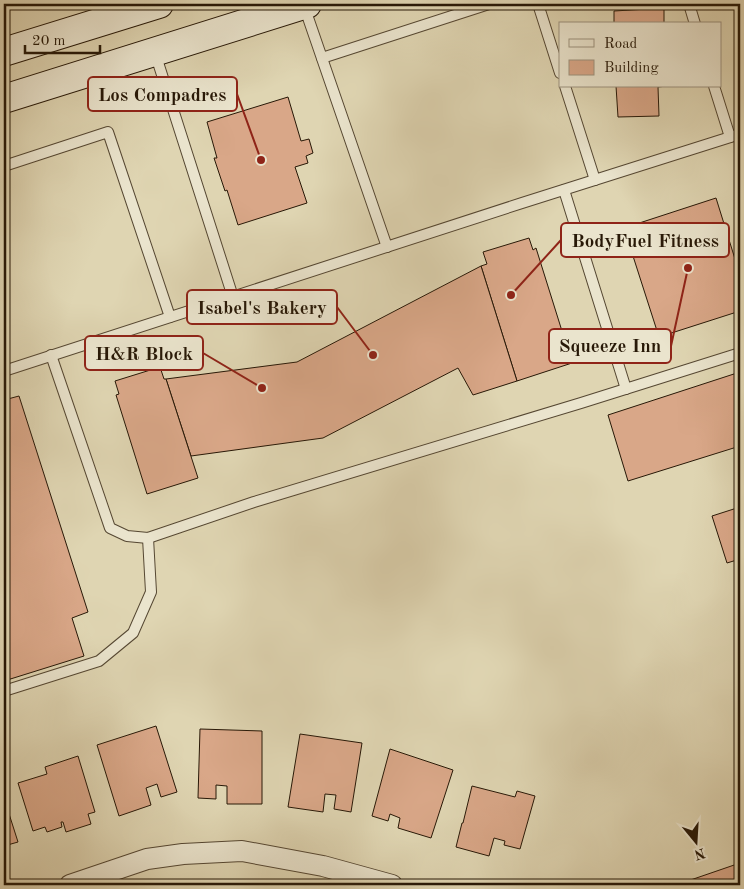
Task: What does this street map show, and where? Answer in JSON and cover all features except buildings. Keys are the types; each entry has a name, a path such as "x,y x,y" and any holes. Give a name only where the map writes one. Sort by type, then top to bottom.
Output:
{"main road":[{"path":"4,52 159,4"},
{"path":"4,99 306,4"}],"street":[{"path":"70,885 147,859 184,854 242,851 323,866 392,885"}],"lane":[{"path":"306,4 322,58 387,247"},
{"path":"322,58 489,4"},
{"path":"538,4 559,70"},
{"path":"689,4 694,22"},
{"path":"155,52 232,297"},
{"path":"565,88 595,180"},
{"path":"4,371 735,136 715,88"},
{"path":"4,166 108,132 170,317"},
{"path":"564,190 626,389"},
{"path":"51,355 110,528 127,536 148,538 254,502 740,353"},
{"path":"4,691 99,661 133,633 151,592 148,538"}],"place":[{"name":"Los Compadres","path":"261,160"},
{"name":"Squeeze Inn","path":"688,268"},
{"name":"BodyFuel Fitness","path":"511,295"},
{"name":"Isabel's Bakery","path":"373,355"},
{"name":"H&R Block","path":"262,388"}]}
